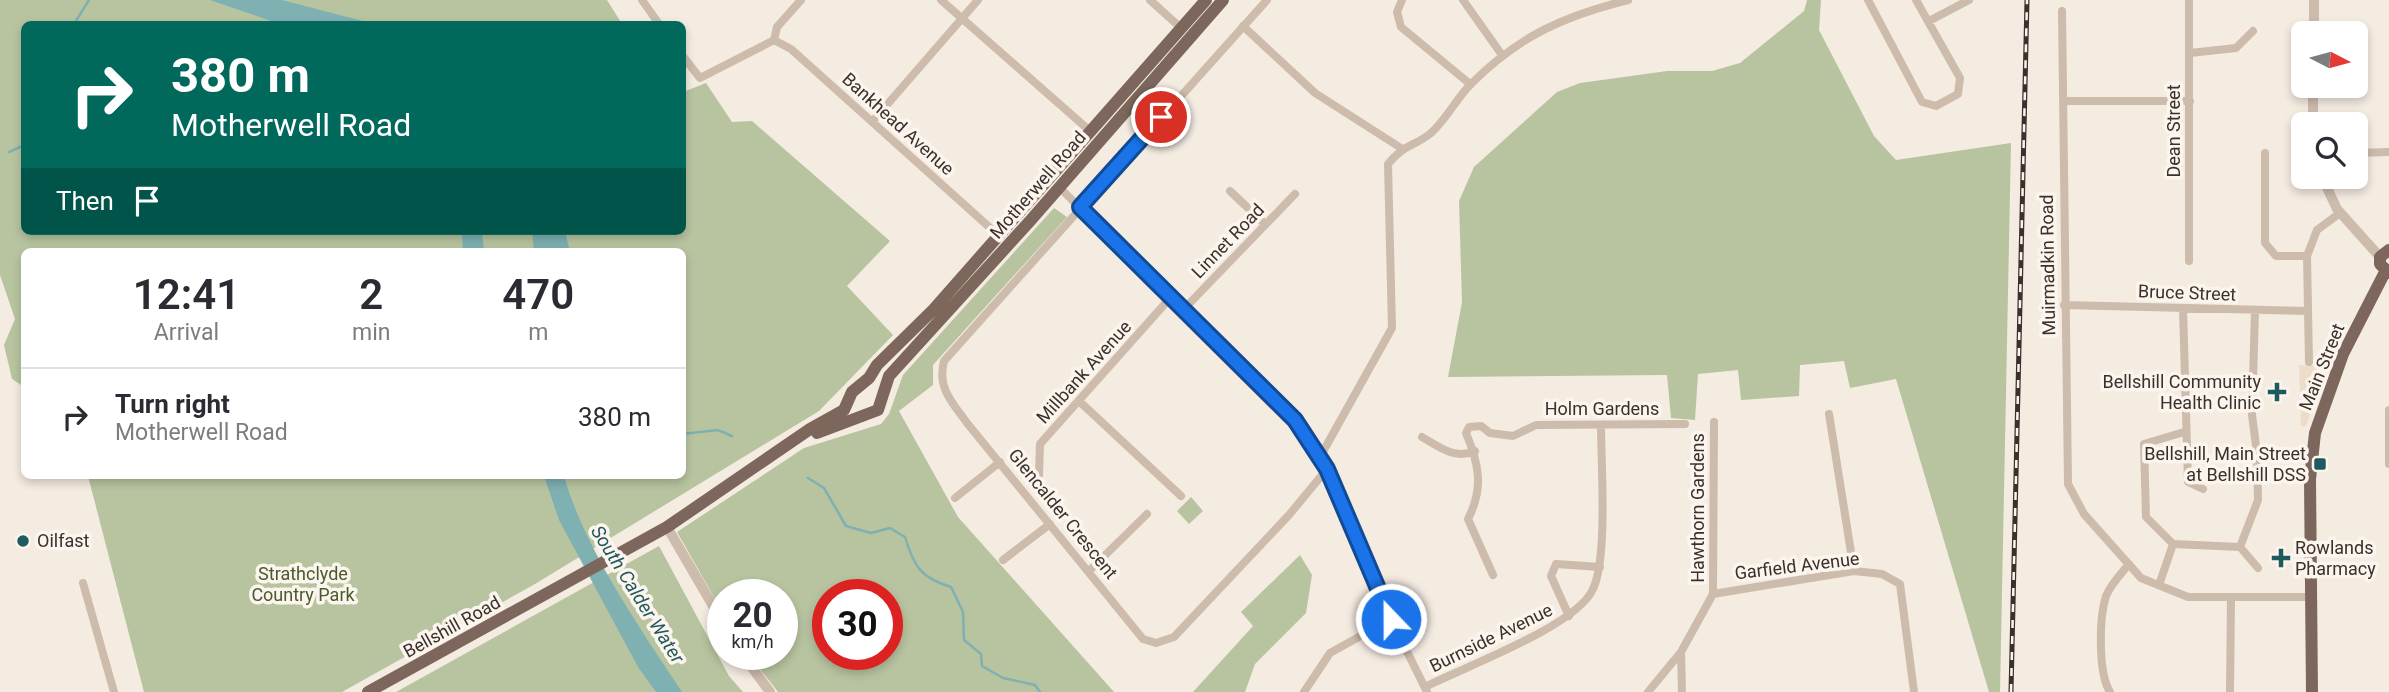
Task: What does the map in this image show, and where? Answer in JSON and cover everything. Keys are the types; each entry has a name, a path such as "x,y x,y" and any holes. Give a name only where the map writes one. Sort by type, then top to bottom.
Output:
{"main road":[{"name":"Motherwell Road","path":"865,382 877,365 934,309 1206,0"},
{"name":"Motherwell Road","path":"883,394 889,376 1059,188 1223,0"},
{"path":"2385,253 2380,264 2387,272"},
{"name":"Main Street","path":"2312,692 2310,480 2315,433 2343,354 2387,272"},
{"path":"865,382 878,386 883,394 882,406 867,414 800,438 844,410 858,386 865,382"},
{"path":"851,398 853,405 867,414"},
{"name":"Bellshill Road","path":"368,692 667,527 800,438"}],"street":[{"path":"642,0 657,21"},
{"path":"686,60 700,78 774,40 777,27 801,0"},
{"path":"942,0 1090,131"},
{"path":"872,122 978,0"},
{"path":"1150,0 1181,28"},
{"path":"1080,207 1267,0"},
{"path":"1402,0 1396,12 1401,27 1470,84"},
{"path":"1464,0 1502,55"},
{"path":"1577,0 1582,11"},
{"path":"1320,457 1392,328 1388,164 1401,148 1430,133 1470,84 1502,55 1551,23 1582,11 1628,0"},
{"path":"1868,0 1922,102 1936,106 1958,94 1961,78 1916,0"},
{"path":"1929,21 1969,0"},
{"name":"Dean Street","path":"2189,0 2189,261"},
{"path":"2314,0 2314,21"},
{"name":"Muirmadkin Road","path":"2062,11 2068,484 2084,514 2141,578 2188,597 2312,597"},
{"path":"1243,26 1315,93 1401,148"},
{"path":"2190,53 2236,48 2253,31"},
{"name":"Bankhead Avenue","path":"774,40 791,49 998,235"},
{"path":"2063,101 2189,101"},
{"path":"2368,153 2389,152"},
{"path":"2264,153 2265,243 2276,256 2307,256"},
{"path":"1059,188 1295,420 1327,469 1391,619 1426,689"},
{"path":"2328,189 2340,213 2385,253"},
{"path":"1230,191 1265,224"},
{"name":"Linnet Road","path":"1184,309 1295,194"},
{"name":"Glencalder Crescent","path":"1080,207 944,361 940,374 943,391 1143,639 1156,643 1174,637 1289,516 1327,469"},
{"name":"Main Street","path":"2309,362 2307,256 2316,230 2340,213"},
{"name":"Millbank Avenue","path":"1039,475 1040,444 1171,297"},
{"name":"Bruce Street","path":"2064,305 2308,311"},
{"path":"2183,308 2188,482 2203,489"},
{"path":"2240,547 2258,500 2258,453 2252,415 2255,311"},
{"path":"1079,401 1181,496"},
{"path":"2389,411 2389,464"},
{"path":"1829,414 1854,571"},
{"name":"Hawthorn Gardens","path":"1713,594 1714,422"},
{"name":"Holm Gardens","path":"1493,575 1468,519 1480,485 1475,452 1466,433 1469,427 1474,425 1490,433 1513,436 1536,425 1685,424"},
{"name":"Burnside Avenue","path":"1426,689 1569,616 1590,594 1600,567 1601,425"},
{"path":"2185,432 2144,444 2146,517 2173,544 2240,547 2258,568"},
{"path":"1422,437 1453,454 1466,456 1475,452"},
{"path":"955,498 1000,463"},
{"path":"1089,571 1147,514"},
{"path":"1003,559 1050,524"},
{"path":"667,527 707,596"},
{"path":"2159,585 2173,544"},
{"name":"Burnside Avenue","path":"1569,616 1550,576 1552,569 1556,564 1600,567"},
{"path":"2110,692 2102,672 2105,603 2109,589 2129,565"},
{"name":"Garfield Avenue","path":"1713,594 1854,571 1882,574 1900,584 1914,692"},
{"path":"83,583 114,692"},
{"path":"1648,692 1682,652 1713,594"},
{"path":"2230,692 2231,597"},
{"path":"1304,692 1330,653 1391,619"},
{"path":"1682,652 1682,692"},
{"path":"754,670 770,692"}],"green space":[{"name":"Strathclyde Country Park","path":"0,0 607,0 620,21 21,21 21,235 686,235 686,91 706,83 732,122 752,121 890,241 847,286 893,335 819,411 535,584 342,692 144,692 89,479 686,479 686,248 21,248 21,385 12,379 4,345 15,319 0,275"},
{"path":"1807,0 1821,0 1819,30 1874,136 1896,160 2011,143 2000,692 1989,692 1896,379 1850,388 1844,361 1800,365 1799,396 1741,400 1738,370 1698,374 1695,420 1671,418 1667,375 1448,377 1462,302 1459,201 1474,167 1557,92 1580,83 1667,71 1712,71 1740,63 1804,11"},
{"path":"1054,208 1067,217 933,365 933,385 899,411 958,517 1114,692 778,692 761,670 798,670 798,579 707,579 707,585 677,532 804,448 881,424 889,414 903,375"},
{"path":"1191,497 1203,511 1189,524 1177,511"},
{"path":"659,546 707,635 707,670 726,670 743,692 396,692"},
{"path":"1300,555 1312,575 1306,613 1255,664 1245,692 1193,692 1253,626 1241,612"}],"shaded area":[{"path":"2299,365 2327,366 2306,426 2301,426"}],"water":[{"path":"210,0 282,0 362,21 271,21"},
{"path":"462,235 482,235 484,248 463,248"},
{"path":"532,235 566,235 569,248 534,248"},
{"path":"545,479 565,479 573,504 599,560 682,692 656,692 638,667 559,520"}],"waterway":[{"path":"76,21 89,0"},
{"path":"9,152 20,147"},
{"path":"686,434 718,430 732,436"},
{"path":"808,478 824,488 846,526 871,533 890,528 905,537 920,570 932,580 951,587 963,612 964,640 981,654 982,666 1003,678 1035,685 1040,692"}],"railway":[{"path":"2011,692 2027,0"}],"place":[{"name":"Bellshill Community Health Clinic","path":"2277,392"},
{"name":"Bellshill, Main Street at Bellshill DSS","path":"2320,464"},
{"name":"Oilfast","path":"23,541"},
{"name":"Rowlands Pharmacy","path":"2281,558"}],"route":[{"path":"1161,117 1080,207 1295,420 1327,469 1391,619"}],"water label":[{"name":"South Calder Water","path":"638,594"}]}
